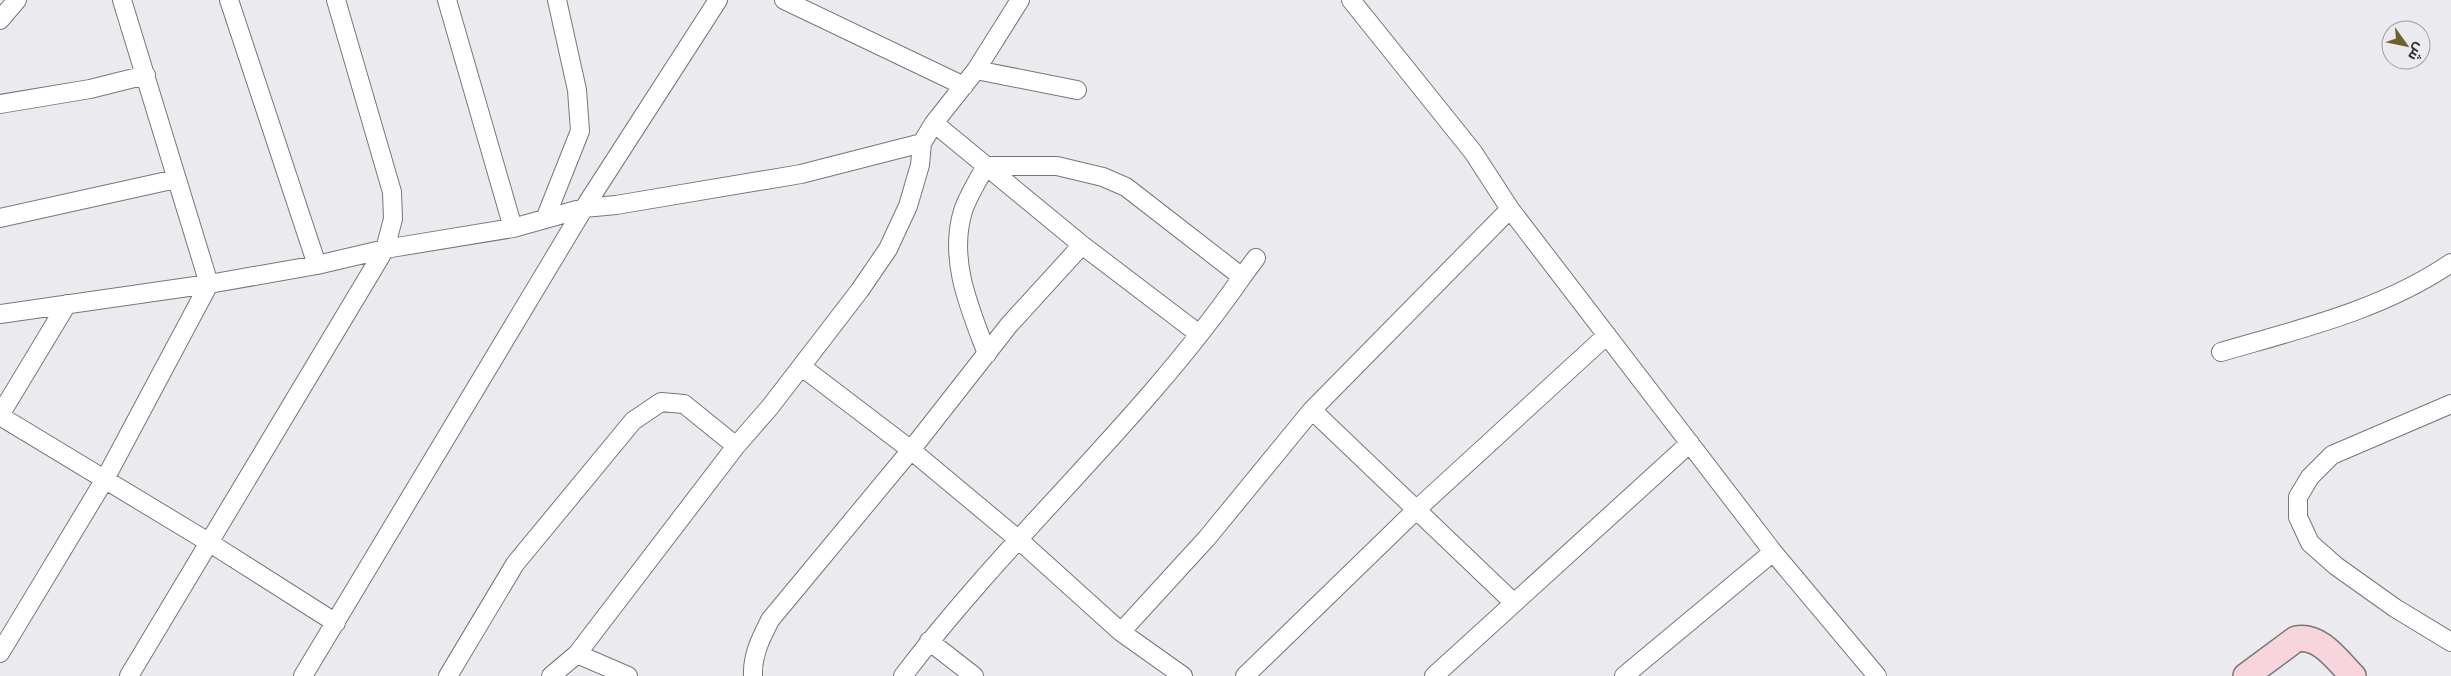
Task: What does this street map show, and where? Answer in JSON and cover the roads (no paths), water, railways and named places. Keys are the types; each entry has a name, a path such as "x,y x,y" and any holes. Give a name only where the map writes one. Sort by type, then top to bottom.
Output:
{"street":[{"path":"0,20 17,0"},
{"path":"0,653 105,479 209,284 122,0"},
{"path":"229,0 317,265"},
{"path":"129,676 385,249 393,219 392,192 336,0"},
{"path":"447,0 513,228"},
{"path":"545,219 580,131 577,90 557,0"},
{"path":"303,676 584,208 718,0"},
{"path":"784,0 964,86"},
{"path":"551,676 578,654 736,446 802,367 860,290 888,249 908,206 920,165 922,143 934,123 976,70 1020,0"},
{"path":"1350,0 1473,152 1510,209 1773,552 1877,676"},
{"path":"976,70 1078,90"},
{"path":"0,104 90,89 146,75"},
{"path":"934,123 1082,245 1199,334"},
{"path":"0,314 209,284 317,265 385,249 513,228 584,208 626,203 801,174 922,143"},
{"path":"986,166 1057,166 1103,177 1126,187 1242,277"},
{"path":"986,166 963,211 957,252 967,301 987,354"},
{"path":"0,218 176,179"},
{"path":"1121,632 1206,538 1312,410 1510,209"},
{"path":"753,676 752,665 756,651 770,620 911,450 1009,325 1082,245"},
{"path":"903,676 929,641 1018,540 1131,417 1199,334 1256,258"},
{"path":"2221,352 2351,315 2437,273 2451,263"},
{"path":"67,304 0,416 210,543 336,623"},
{"path":"1245,676 1416,510 1607,335"},
{"path":"802,367 911,450 1018,540 1121,632 1183,676"},
{"path":"448,676 515,564 633,421 661,402 684,404 736,446"},
{"path":"2451,404 2332,455 2310,477 2298,497 2298,517 2310,543 2336,566 2395,608 2451,642"},
{"path":"1312,410 1514,603"},
{"path":"1434,676 1690,443"},
{"path":"1624,676 1773,552"},
{"path":"2246,676 2280,649 2296,639 2304,638 2316,640 2352,676"},
{"path":"929,641 974,676"},
{"path":"578,654 628,676"}]}
